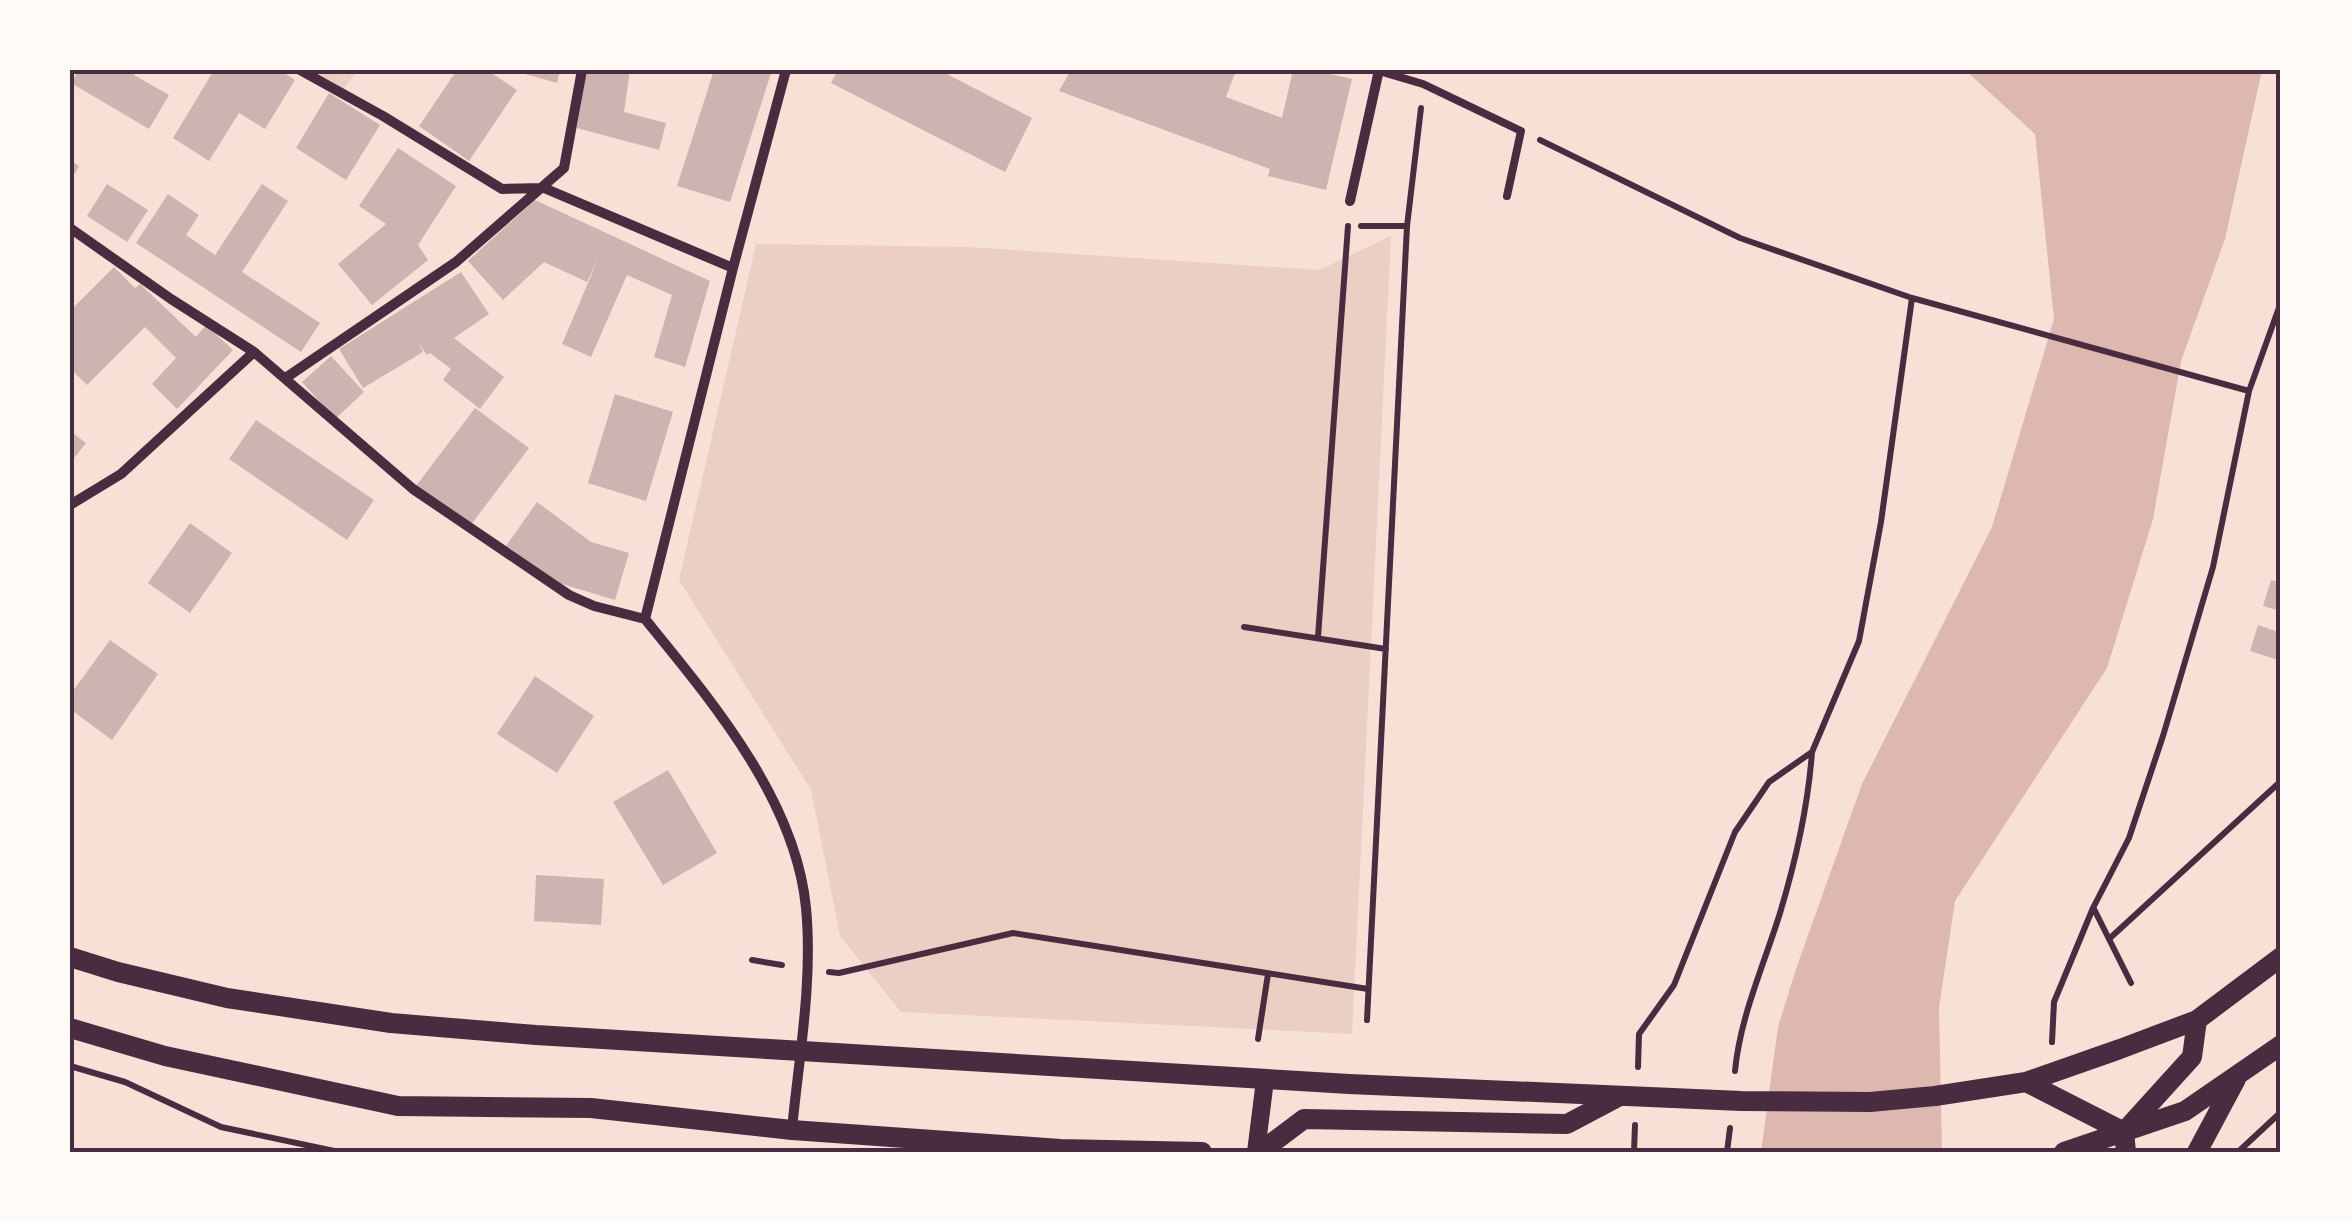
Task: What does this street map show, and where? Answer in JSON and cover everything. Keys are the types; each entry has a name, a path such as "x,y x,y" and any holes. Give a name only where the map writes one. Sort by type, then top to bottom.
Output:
{"main road":[{"path":"70,957 227,998 391,1023 1265,1080 1620,1096 1870,1102 2026,1082 2120,1049 2196,1020 2281,957"},
{"path":"2125,1142 2192,1057 2196,1020"},
{"path":"70,1028 184,1060 398,1106 591,1108 792,1130 1064,1150 1202,1152"},
{"path":"2064,1152 2125,1142 2185,1111 2281,1045"},
{"path":"2197,1152 2238,1076"},
{"path":"2026,1082 2125,1142"},
{"path":"1258,1152 1304,1119 1567,1124 1620,1096"}],"street":[{"path":"300,70 502,189 544,188 733,268"},
{"path":"287,377 456,262 564,168 582,70"},
{"path":"645,618 786,70"},
{"path":"1350,200 1378,70"},
{"path":"70,228 287,377 413,490 570,595 594,606 645,618 698,685 770,793 798,866 806,908 806,969 792,1130"},
{"path":"70,505 121,474 254,352"},
{"path":"1258,1152 1265,1080"}],"lane":[{"path":"1378,70 1424,84 1521,131 1507,196"}],"path":[{"path":"1367,1020 1407,226 1424,84"},
{"path":"1521,131 1740,238 1912,298 2249,391"},
{"path":"1318,637 1346,226 1407,226"},
{"path":"1738,1044 1781,910 1808,802 1812,752 1858,641 1881,522 1912,298"},
{"path":"2051,1058 2054,1002 2093,908 2129,838 2169,717 2213,568 2249,391 2281,302"},
{"path":"1244,626 1386,648"},
{"path":"1638,1073 1640,1034 1674,984 1735,832 1769,782 1812,752"},
{"path":"2109,939 2281,781"},
{"path":"2093,908 2131,983"},
{"path":"752,960 839,973 1013,933 1368,989"},
{"path":"1258,1039 1268,974"},
{"path":"70,1066 125,1082 221,1126 335,1152"},
{"path":"2238,1152 2281,1112"},
{"path":"1634,1152 1636,1113"}],"shaded area":[{"path":"308,70 358,70 341,92"},
{"path":"1965,70 2262,70 2225,239 2181,361 2153,519 2107,668 1955,901 1939,1007 1942,1152 1761,1152 1778,1027 1796,969 1862,784 1992,527 2054,319 2035,134"},
{"path":"1391,236 1352,1034 901,1012 840,936 811,790 679,580 756,244 968,247 1319,270"}],"building":[{"path":"79,70 137,70 134,75 169,95 149,129 71,83"},
{"path":"214,70 280,70 295,80 265,129 239,113 209,161 173,138"},
{"path":"457,70 487,70 517,90 469,161 419,126"},
{"path":"511,70 560,70 557,83"},
{"path":"586,70 630,70 624,112 666,123 659,150 577,128"},
{"path":"714,70 772,70 730,202 677,186"},
{"path":"838,70 939,70 1032,118 1005,172 831,83"},
{"path":"1071,70 1236,70 1226,97 1282,118 1293,70 1313,70 1352,79 1326,190 1268,176 1270,169 1059,91"},
{"path":"329,93 380,125 346,180 296,148"},
{"path":"398,148 456,186 418,245 428,260 372,305 338,264 386,224 359,206"},
{"path":"70,160 79,166 70,182"},
{"path":"107,184 148,210 127,242 87,216"},
{"path":"262,184 288,201 242,272 320,323 301,352 136,243 168,194 199,215 186,235 215,255"},
{"path":"535,200 710,281 685,367 654,357 672,295 627,275 591,357 562,344 599,257 587,282 544,262 503,300 468,261"},
{"path":"114,267 135,288 140,284 196,337 206,325 233,350 177,409 152,384 176,358 145,327 87,385 70,368 70,311"},
{"path":"461,272 489,314 454,338 504,377 480,409 443,380 451,369 430,353 427,355 418,342 423,352 363,388 339,349"},
{"path":"331,356 364,392 335,419 302,382"},
{"path":"615,394 673,412 646,501 588,483"},
{"path":"475,408 529,448 470,526 416,486"},
{"path":"256,420 374,500 347,540 229,459"},
{"path":"70,431 86,443 70,463"},
{"path":"537,502 591,542 629,553 615,600 562,584 506,546"},
{"path":"190,523 232,553 190,613 148,583"},
{"path":"2271,580 2281,583 2281,611 2263,606"},
{"path":"2258,625 2281,633 2281,661 2250,651"},
{"path":"110,640 158,674 112,740 70,709 70,695"},
{"path":"535,676 594,716 557,773 497,734"},
{"path":"668,770 717,853 663,885 613,802"},
{"path":"536,875 604,879 601,925 534,921"}]}
